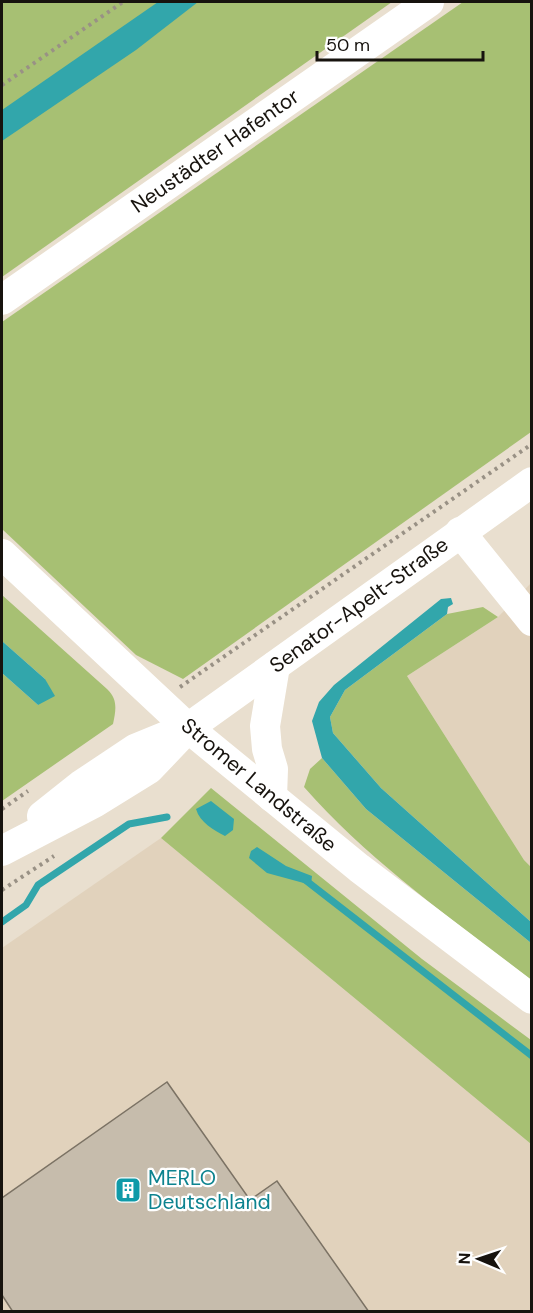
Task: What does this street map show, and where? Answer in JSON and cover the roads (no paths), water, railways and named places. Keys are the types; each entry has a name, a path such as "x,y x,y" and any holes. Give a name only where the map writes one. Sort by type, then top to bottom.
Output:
{"street":[{"name":"Neustädter Hafentor","path":"2,300 429,2"},
{"name":"Senator-Apelt-Straße","path":"2,850 81,785 135,749 188,728 531,482"},
{"path":"460,532 531,621"},
{"name":"Stromer Landstraße","path":"2,554 188,728 359,868 531,999"},
{"path":"272,797 273,769 267,749 265,726 275,666"}],"water":[{"path":"158,2 198,2 136,50 2,141 2,110"},
{"path":"451,598 453,604 448,607 447,614 345,690 330,717 333,733 381,788 531,922 531,943 366,809 322,758 312,721 319,702 334,685 441,599"},
{"path":"2,641 45,679 55,696 38,705 2,673"},
{"path":"211,801 234,819 233,830 225,836 208,826 196,809"},
{"path":"257,847 286,866 312,876 311,885 267,873 249,858 251,851"}],"waterway":[{"path":"2,922 26,905 38,885 129,824 167,817"},
{"path":"304,879 532,1056"}],"place":[{"name":"MERLO Deutschland","path":"128,1190"}]}
